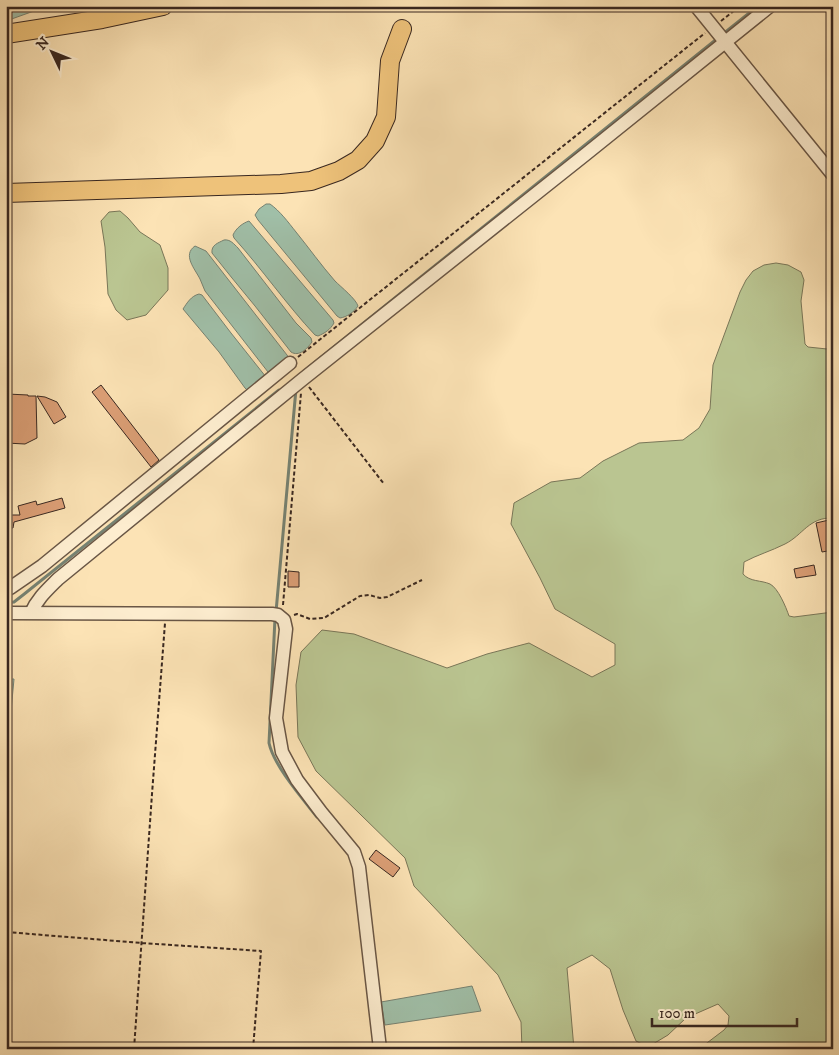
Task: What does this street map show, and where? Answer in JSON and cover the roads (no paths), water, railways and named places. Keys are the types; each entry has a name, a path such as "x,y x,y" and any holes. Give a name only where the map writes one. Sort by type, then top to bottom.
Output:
{"highway":[{"path":"6,34 102,19 163,6"},
{"path":"6,192 281,184 311,181 339,172 358,160 375,141 386,117 390,62 402,30"}],"street":[{"path":"696,6 833,175"},
{"path":"31,613 35,603 58,579 303,379 770,6"},
{"path":"6,588 10,588 42,566 290,363"},
{"path":"6,613 272,614 278,615 284,620 286,629 276,718 282,752 297,780 354,852 359,867 380,1049"}],"waterway":[{"path":"723,34 758,6"},
{"path":"304,371 718,38"},
{"path":"276,612 296,389"},
{"path":"6,603 14,602 23,595 279,390"},
{"path":"275,618 269,743 282,772 317,817"}]}
